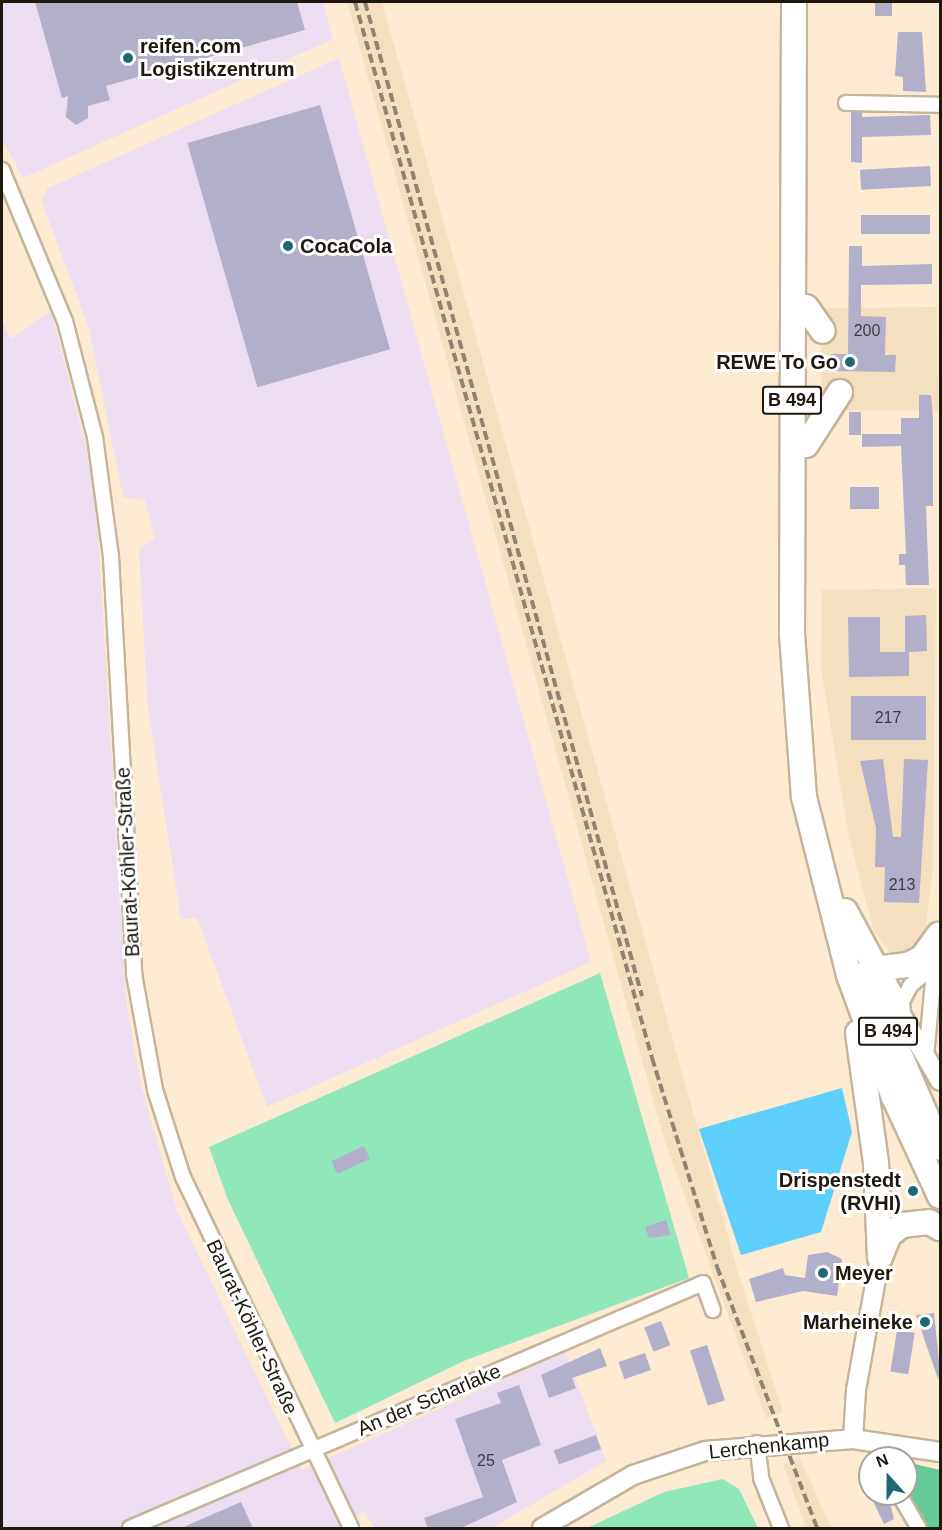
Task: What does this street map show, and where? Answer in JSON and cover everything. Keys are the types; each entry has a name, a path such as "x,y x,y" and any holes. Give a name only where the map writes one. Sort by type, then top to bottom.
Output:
{"highway":[{"name":"B 494","path":"794,2 793,688 804,797 849,975 894,1097 940,1196"},
{"name":"B 494","path":"809,2 806,308 808,700 817,779 845,911 886,1026 940,1148"},
{"path":"806,308 824,331"},
{"path":"806,445 840,392"},
{"path":"845,911 874,969 898,1009"},
{"path":"874,969 908,965 922,958 940,931"},
{"path":"849,975 876,1163 880,1257"},
{"path":"880,1257 889,1235 902,1225 929,1222 940,1228"}],"street":[{"path":"846,103 940,105"},
{"name":"Baurat-Köhler-Straße","path":"2,170 65,321 95,437 111,557 135,974 155,1090 183,1177 310,1451 351,1528"},
{"path":"926,1057 931,968 940,931"},
{"path":"931,968 911,985 898,1009 940,1081"},
{"path":"853,1439 856,1390 880,1257"},
{"name":"An der Scharlake","path":"130,1528 703,1283 713,1310"},
{"name":"Lerchenkamp","path":"542,1528 633,1475 705,1451 757,1443 853,1439 940,1452"},
{"path":"757,1443 761,1478 781,1528"},
{"path":"906,1506 919,1528"}],"shaded area":[{"path":"2,2 323,2 333,39 23,178 2,139"},
{"path":"347,2 382,2 738,1272 783,1412 766,1418 664,1139"},
{"path":"339,58 591,962 267,1107 197,918 181,919 148,709 139,550 155,538 145,500 123,497 89,328 41,200 48,188"},
{"path":"937,307 938,411 837,410 822,398 820,308"},
{"path":"51,311 86,446 97,516 127,1008 142,1089 177,1211 302,1470 566,1352 606,1461 492,1528 375,1528 364,1512 337,1528 2,1528 2,319 10,339"},
{"path":"936,588 933,869 924,940 893,956 874,931 849,838 821,668 822,590"},
{"path":"800,1458 831,1528 806,1528 783,1464"}],"green space":[{"path":"600,973 689,1278 466,1360 335,1423 228,1200 209,1147"},
{"path":"918,1465 940,1470 940,1528 927,1528 914,1506 918,1506"},
{"path":"723,1479 739,1489 758,1528 587,1528 664,1492"}],"water":[{"path":"842,1088 852,1132 821,1232 741,1255 699,1129"}],"building":[{"name":"reifen.com Logistikzentrum","path":"35,2 297,2 305,30 106,86 110,100 88,106 88,118 76,125 66,117 68,96 62,98"},
{"path":"875,2 892,2 892,16 875,16"},
{"path":"898,32 922,32 926,92 903,91 903,77 895,76"},
{"name":"CocaCola","path":"320,105 390,349 257,387 187,143"},
{"path":"851,112 862,112 862,117 930,115 931,135 862,137 862,163 851,162"},
{"path":"930,166 931,186 861,190 860,170"},
{"path":"861,215 930,215 930,234 861,234"},
{"path":"849,246 862,246 862,266 932,264 932,284 861,285 861,316 886,317 885,355 896,355 895,372 831,371 831,354 848,354"},
{"path":"919,395 931,395 933,418 933,506 926,506 929,585 906,585 905,565 899,565 899,554 906,554 901,446 862,447 862,434 901,434 901,418 919,418"},
{"path":"849,412 861,412 861,435 849,435"},
{"path":"850,487 879,487 879,509 850,509"},
{"path":"926,615 927,651 909,652 909,676 849,677 848,617 880,617 880,652 905,652 905,616"},
{"path":"851,696 926,696 926,740 851,740"},
{"path":"883,759 893,837 901,837 904,759 928,760 919,903 884,902 885,867 875,867 876,828 860,761"},
{"path":"364,1146 370,1159 337,1174 331,1161"},
{"path":"666,1220 671,1235 649,1238 645,1227"},
{"path":"827,1252 842,1259 837,1296 803,1291 756,1302 749,1279 783,1268 785,1275 805,1278 808,1255"},
{"path":"934,1313 940,1371 938,1379 916,1315"},
{"path":"661,1321 670,1345 654,1352 644,1327"},
{"path":"897,1330 915,1333 908,1374 890,1371"},
{"path":"707,1345 725,1400 708,1406 690,1351"},
{"path":"600,1348 607,1366 572,1378 576,1388 549,1398 541,1375"},
{"path":"645,1353 651,1370 624,1379 619,1362"},
{"path":"519,1385 541,1445 502,1460 517,1502 461,1528 428,1528 424,1518 483,1497 455,1419 501,1403 497,1393"},
{"path":"596,1435 601,1449 559,1464 554,1450"},
{"path":"241,1502 253,1528 181,1528"},
{"path":"875,1506 891,1506 894,1519 884,1524"}],"railway":[{"path":"355,2 652,1058 717,1267 817,1528"},
{"path":"365,2 642,996"}],"place":[{"name":"reifen.com Logistikzentrum","path":"128,58"},
{"name":"CocaCola","path":"288,246"},
{"name":"REWE To Go","path":"850,362"},
{"name":"Drispenstedt (RVHI)","path":"913,1191"},
{"name":"Meyer","path":"823,1273"},
{"name":"Marheineke","path":"925,1322"}]}
